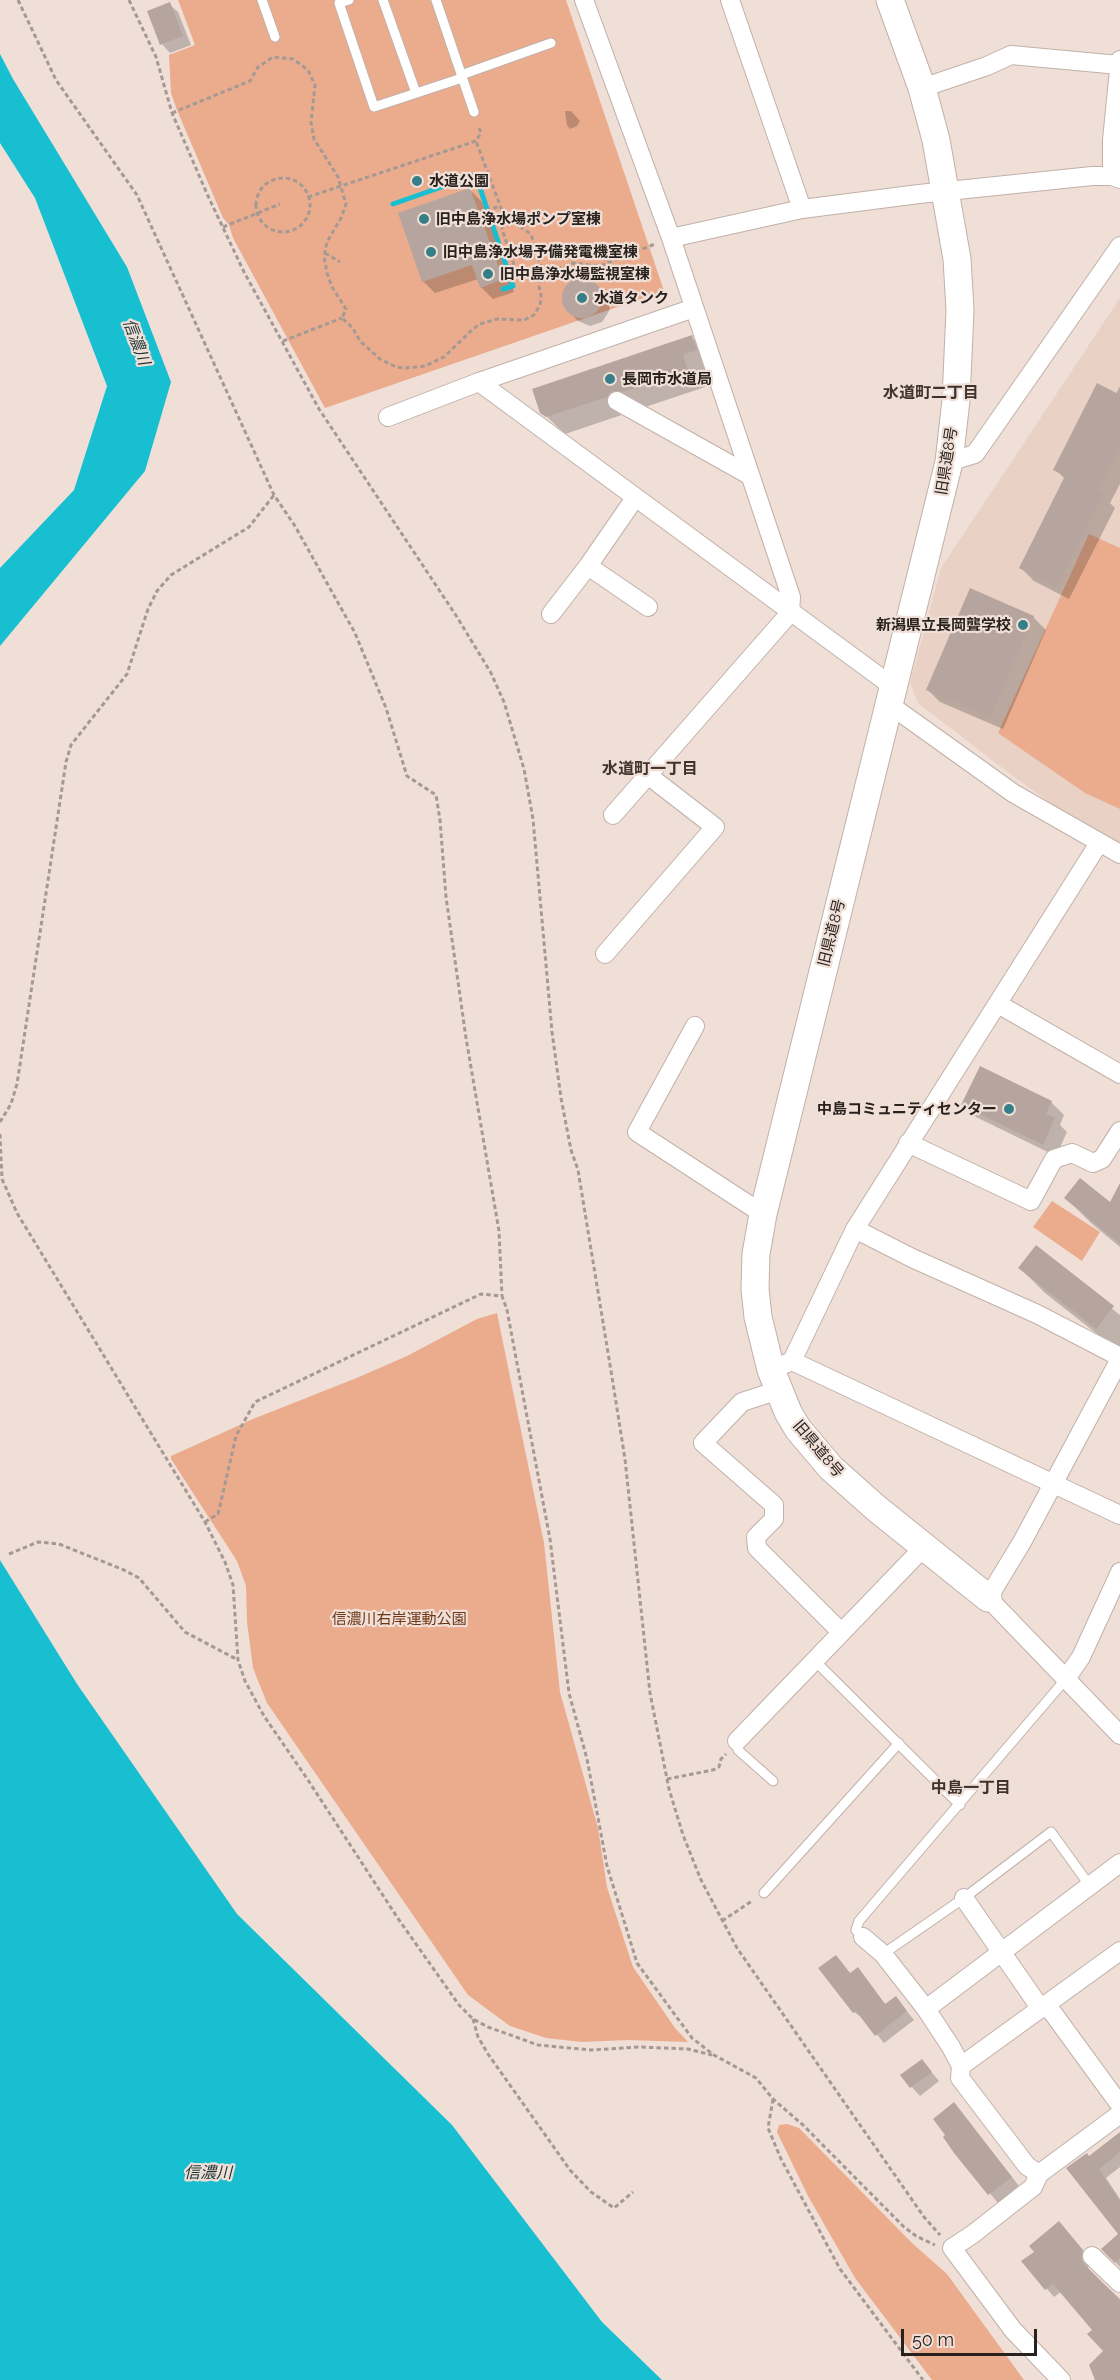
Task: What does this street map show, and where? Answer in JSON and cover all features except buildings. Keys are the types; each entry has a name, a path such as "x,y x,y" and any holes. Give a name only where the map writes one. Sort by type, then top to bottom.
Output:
{"street":[{"path":"584,0 671,238 790,597 790,613 613,815"},
{"path":"730,0 802,209"},
{"name":"旧県道8号","path":"890,0 922,88 936,140 946,192 957,259 960,310 956,400 949,462 763,1214 756,1254 755,1289 758,1317 781,1374 788,1412 798,1429 831,1468 988,1598 1120,1735"},
{"path":"922,88 987,66 1011,55 1119,64"},
{"path":"671,238 802,209 946,192 1116,177 1120,60"},
{"path":"949,462 975,454 1120,246"},
{"path":"388,417 479,382 694,308"},
{"path":"479,382 790,613 1013,793 1120,854"},
{"path":"616,401 749,475"},
{"path":"551,614 588,566 635,498"},
{"path":"588,566 648,607"},
{"path":"605,954 715,827 649,776"},
{"path":"841,1632 757,1548 756,1537 774,1519 774,1505 704,1443 742,1402 781,1374 855,1229 1099,843"},
{"path":"998,1004 1120,1074"},
{"path":"695,1026 637,1132 763,1214"},
{"path":"908,1143 1031,1202 1054,1159 1072,1153 1093,1163 1102,1159 1120,1131"},
{"path":"855,1229 912,1258 1037,1314 1120,1358 1022,1542 988,1598"},
{"path":"781,1374 943,1430 1120,1515"},
{"path":"737,1742 924,1547"},
{"path":"1065,1680 1081,1657 1120,1572"},
{"path":"926,2009 1120,1863"},
{"path":"964,1898 1000,1952 1120,2104"},
{"path":"863,1937 883,1954 926,2009 961,2067 960,2078 1028,2166 1039,2174"},
{"path":"961,2067 1120,1951"},
{"path":"1061,2380 1013,2330 952,2248 1033,2187 1039,2174 1120,2114"},
{"path":"1092,2256 1120,2283"}],"lane":[{"path":"262,0 275,38"},
{"path":"349,0 339,3 374,107 551,43"},
{"path":"383,0 416,93"},
{"path":"436,0 474,112"},
{"path":"815,1660 960,1805"},
{"path":"863,1937 856,1930 858,1921 1065,1680"},
{"path":"737,1742 738,1750 773,1781"},
{"path":"764,1893 899,1743"},
{"path":"883,1954 964,1898 1051,1832 1090,1886"}],"path":[{"path":"18,0 56,80 137,195 274,495 295,526 355,633 386,708 407,776 436,795 446,897 466,1038 499,1231 502,1296 510,1321 550,1539 569,1693 587,1759 607,1866 636,1963 692,2038 714,2055 756,2078 774,2099 804,2125 904,2227 933,2245 952,2248"},
{"path":"129,0 156,57 172,113 223,227 282,342 319,410 480,654 504,702 517,740 532,819 552,1032 561,1098 571,1150 578,1170 625,1459 650,1694 667,1779 683,1835 701,1880 737,1948 918,2207 952,2248"},
{"path":"172,113 250,81 265,60 283,56 293,58 301,63 313,78 315,93 311,122 314,139 342,187 346,204 329,236 325,252 325,265 330,281 346,309 342,318 282,342"},
{"path":"308,197 476,141 481,133 474,112"},
{"path":"476,141 504,216 502,229 514,265 502,269"},
{"path":"284,177 296,180 302,185 310,204 305,219 298,228 288,232 279,233 269,230 257,214 256,201 260,191 274,179 284,177"},
{"path":"223,227 280,204"},
{"path":"479,213 500,206"},
{"path":"342,318 352,327 366,347 380,359 396,367 418,367 444,357 480,324 497,319 524,320 534,315 540,305 539,286 543,274 531,234 504,216"},
{"path":"543,274 573,263 600,266 671,238"},
{"path":"325,252 340,262"},
{"path":"0,1122 11,1104 17,1084 66,762 71,745 127,674 148,609 157,591 171,575 249,527 274,495"},
{"path":"0,1134 2,1179 17,1213 205,1522 225,1562 233,1585 237,1660 245,1681 264,1716 308,1779 397,1917 459,2005 473,2019 507,2035 538,2045 591,2050 688,2049 714,2055"},
{"path":"205,1522 218,1514 236,1436 255,1402 481,1294 502,1296"},
{"path":"9,1554 38,1542 59,1544 124,1570 139,1578 186,1632 237,1660"},
{"path":"667,1779 713,1770"},
{"path":"722,1921 764,1893"},
{"path":"473,2019 478,2037 488,2054 570,2170 584,2185 614,2208 633,2192"},
{"path":"774,2099 768,2128 840,2269 923,2380"}],"shaded area":[{"name":"新潟県立長岡聾学校","path":"1120,298 1120,843 1065,814 1005,770 918,703 910,683 941,568"}],"green space":[{"name":"水道公園","path":"178,0 566,0 664,291 325,408 233,238 229,225 223,218 177,110 171,93 169,55 195,45"},
{"path":"1089,534 1120,548 1120,809 1085,793 998,733"},
{"path":"1052,1201 1100,1232 1082,1261 1033,1227"},
{"name":"信濃川右岸運動公園","path":"497,1313 544,1543 560,1692 598,1828 607,1887 633,1967 675,2028 688,2042 628,2040 582,2042 546,2038 510,2026 468,1995 267,1703 253,1668 247,1622 246,1586 237,1561 171,1459 171,1456 253,1419 359,1377 407,1356 477,1319"},
{"path":"787,2124 799,2128 912,2243 947,2274 1024,2380 932,2380 855,2278 808,2196 777,2132 779,2125"}],"water":[{"path":"0,54 127,267 171,382 145,471 0,646 0,568 74,490 107,386 35,198 0,143"},
{"name":"信濃川","path":"0,1560 77,1684 237,1914 452,2125 602,2322 662,2380 0,2380"}],"waterway":[{"path":"393,204 473,176 477,179 513,286 503,289"}],"place":[{"name":"水道公園","path":"417,181"},
{"name":"旧中島浄水場ポンプ室棟","path":"424,219"},
{"name":"旧中島浄水場予備発電機室棟","path":"431,252"},
{"name":"旧中島浄水場監視室棟","path":"488,274"},
{"name":"水道タンク","path":"582,298"},
{"name":"長岡市水道局","path":"610,379"},
{"name":"新潟県立長岡聾学校","path":"1023,625"},
{"name":"中島コミュニティセンター","path":"1009,1109"}],"district":[{"name":"水道町二丁目","path":"931,393"},
{"name":"水道町一丁目","path":"650,769"},
{"name":"中島一丁目","path":"971,1788"}]}
